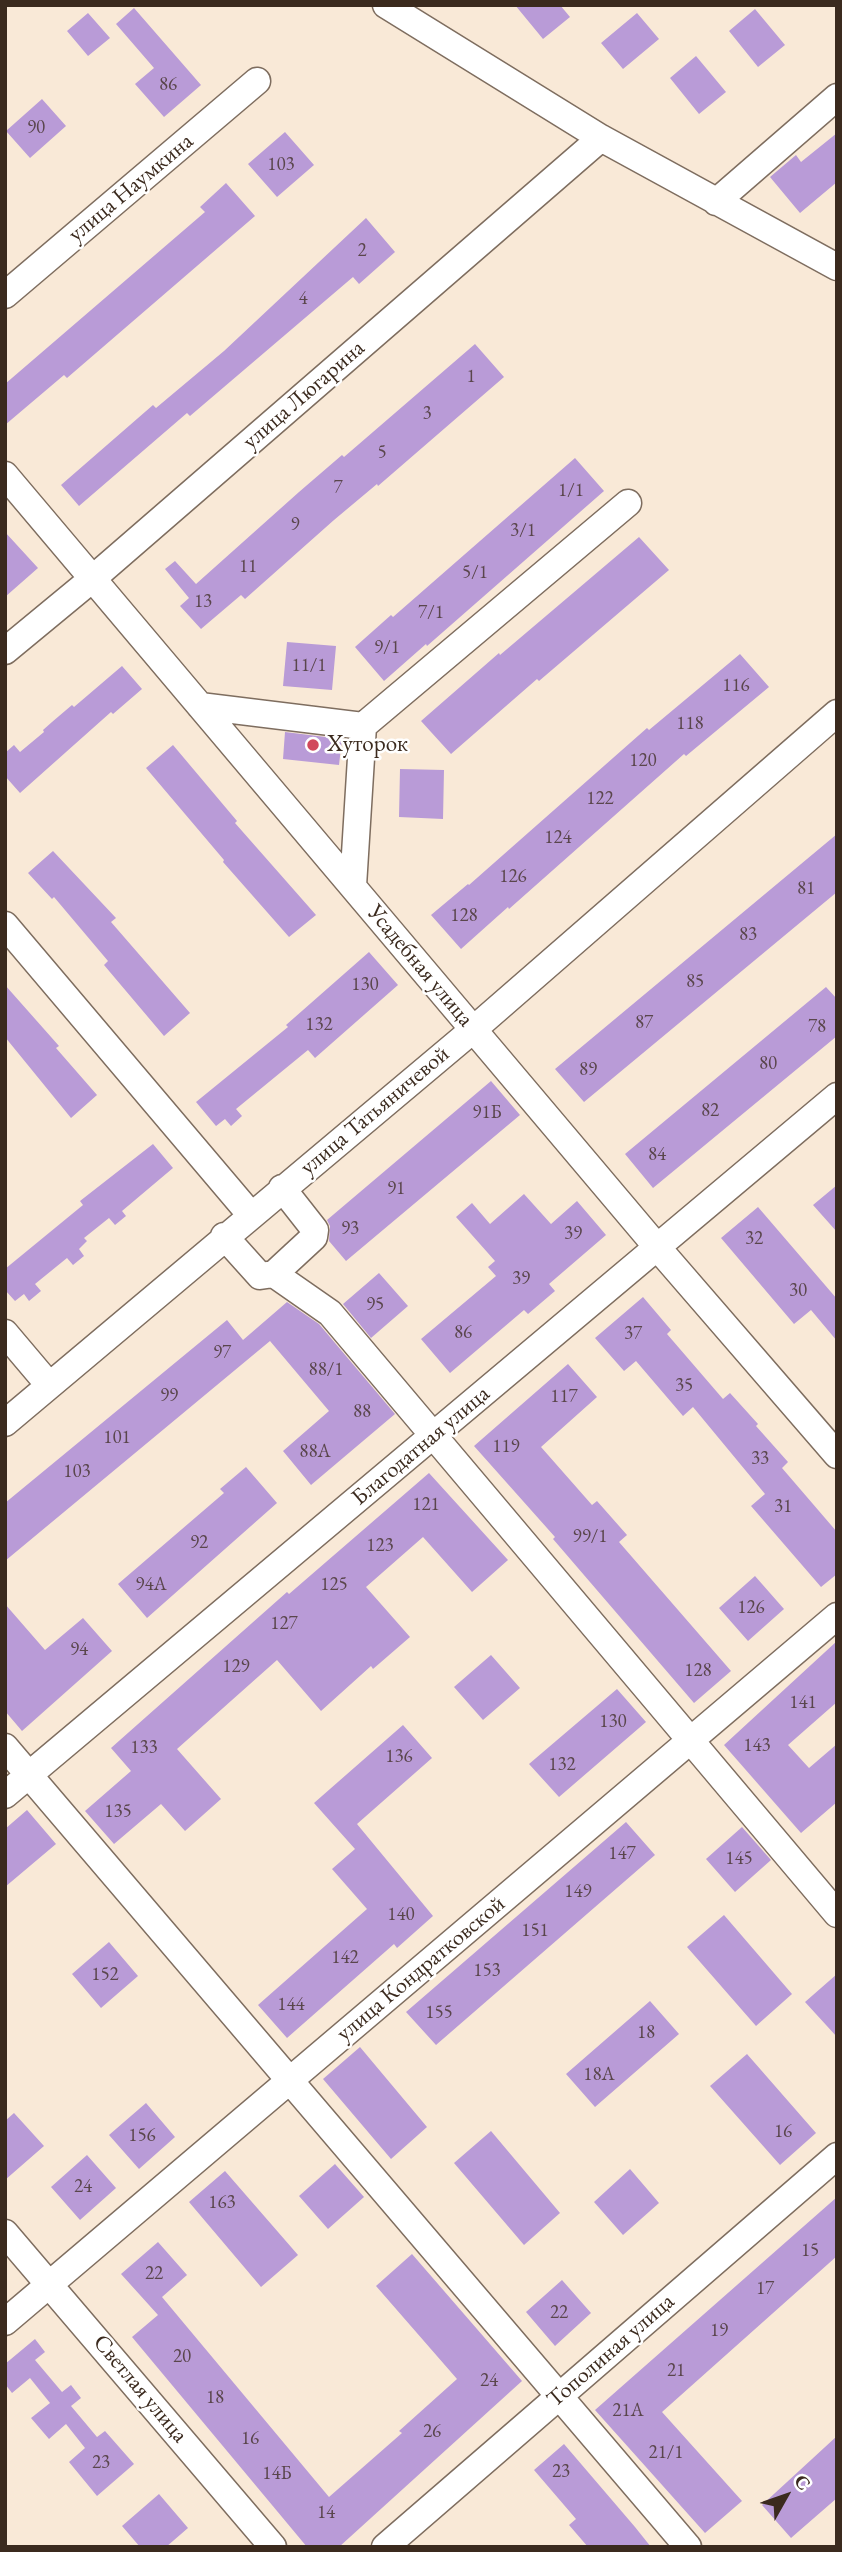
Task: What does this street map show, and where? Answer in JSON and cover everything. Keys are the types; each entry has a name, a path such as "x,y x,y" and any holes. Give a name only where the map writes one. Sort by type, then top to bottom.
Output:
{"street":[{"path":"388,6 601,138 837,267"},
{"name":"улица Наумкина","path":"5,295 257,81"},
{"path":"716,202 837,97"},
{"name":"улица Люгарина","path":"5,651 91,580 601,138"},
{"name":"Усадебная улица","path":"5,475 657,1248 837,1455"},
{"path":"353,886 363,726 628,503"},
{"path":"200,706 363,726"},
{"name":"улица Татьяничевой","path":"5,1423 250,1214 474,1029 837,713"},
{"path":"5,925 250,1214"},
{"name":"Благодатная улица","path":"5,1796 837,1096"},
{"path":"224,1236 260,1276 274,1274 314,1237 315,1230 282,1188"},
{"path":"274,1274 330,1313 837,1914"},
{"path":"5,1333 49,1385"},
{"name":"улица Кондратковской","path":"5,2322 837,1616"},
{"path":"5,1747 688,2547"},
{"name":"Тополиная улица","path":"385,2547 837,2156"},
{"name":"Светлая улица","path":"5,2233 273,2547"}],"building":[{"path":"515,5 560,5 570,17 543,39"},
{"path":"134,8 201,85 164,117 135,84 154,68 116,24"},
{"path":"755,9 785,45 758,67 729,31"},
{"path":"88,13 110,38 88,56 67,31"},
{"path":"637,13 659,39 623,69 601,43"},
{"path":"696,56 726,92 699,114 670,78"},
{"path":"42,99 66,126 30,158 6,131"},
{"path":"285,132 314,165 277,197 248,164"},
{"path":"837,133 837,182 800,213 770,177 796,155 801,162"},
{"path":"226,183 255,216 67,378 64,375 5,425 5,384 205,212 200,207"},
{"path":"366,218 395,252 359,284 353,277 190,416 187,413 79,506 61,485 153,405 156,408 224,351"},
{"path":"475,344 504,377 245,599 241,595 201,629 180,606 189,598 165,569 175,561 196,584 342,455 344,457"},
{"path":"575,458 604,491 384,681 355,647"},
{"path":"5,532 38,568 5,597"},
{"path":"639,537 669,570 451,754 421,721"},
{"path":"287,642 336,646 332,690 283,686"},
{"path":"740,654 769,687 686,756 684,754 461,949 431,915 469,885 647,728 649,730"},
{"path":"122,666 142,689 113,714 111,712 20,793 5,776 5,753 14,745 20,752 72,705 74,707"},
{"name":"Хуторок","path":"285,732 342,739 339,765 283,759"},
{"path":"173,745 237,821 235,823 316,915 289,937 146,768"},
{"path":"400,769 444,770 443,819 399,817"},
{"path":"837,834 837,892 584,1102 555,1069"},
{"path":"53,851 116,918 111,922 190,1013 164,1036 104,965 108,961 54,897 52,899 28,873"},
{"path":"369,952 398,985 315,1058 308,1050 236,1109 242,1116 231,1126 225,1119 216,1126 196,1102 288,1027 286,1025"},
{"path":"5,985 59,1046 56,1048 97,1095 71,1118 5,1037"},
{"path":"826,987 837,999 837,1036 653,1188 625,1154"},
{"path":"491,1081 520,1115 346,1261 329,1241 330,1226 327,1220"},
{"path":"153,1144 173,1168 122,1211 126,1216 115,1225 109,1218 84,1238 87,1241 79,1249 84,1256 73,1265 67,1258 35,1284 41,1291 29,1301 24,1294 15,1301 5,1290 5,1269 83,1205 80,1201"},
{"path":"837,1185 837,1232 813,1205"},
{"path":"524,1194 551,1224 577,1201 606,1235 549,1284 555,1291 528,1314 524,1310 450,1373 421,1339 496,1276 488,1267 495,1261 456,1217 472,1203 490,1224"},
{"path":"758,1207 837,1299 837,1341 811,1310 794,1324 721,1238"},
{"path":"379,1273 408,1306 371,1338 343,1304"},
{"path":"643,1297 671,1330 667,1334 723,1399 730,1393 758,1424 756,1426 788,1462 782,1468 837,1532 837,1574 821,1587 751,1506 765,1494 693,1407 683,1416 636,1361 624,1371 595,1338"},
{"path":"287,1302 319,1324 395,1414 311,1485 283,1451 329,1411 270,1341 5,1561 5,1503 227,1320 243,1340"},
{"path":"568,1364 597,1397 541,1447 592,1505 597,1501 627,1535 619,1542 731,1671 694,1703 553,1539 555,1537 474,1446"},
{"path":"246,1467 277,1503 147,1618 118,1584 224,1493 220,1489"},
{"path":"429,1473 508,1560 472,1592 423,1537 366,1587 410,1637 373,1669 371,1666 321,1711 277,1660 177,1749 221,1799 185,1831 161,1804 114,1844 85,1811 131,1771 111,1748 287,1592 289,1594"},
{"path":"755,1576 784,1609 748,1641 719,1608"},
{"path":"5,1604 45,1650 83,1618 112,1651 22,1731 5,1711"},
{"path":"837,1641 837,1702 788,1745 809,1768 837,1744 837,1802 801,1833 724,1745"},
{"path":"491,1655 520,1688 483,1720 454,1687"},
{"path":"617,1689 646,1722 559,1797 529,1764"},
{"path":"403,1725 432,1758 357,1824 433,1916 397,1948 394,1944 287,2038 258,2005 367,1909 332,1869 355,1849 314,1803"},
{"path":"27,1810 56,1844 5,1887 5,1829"},
{"path":"626,1822 655,1855 436,2045 406,2012"},
{"path":"742,1827 771,1860 735,1892 706,1859"},
{"path":"724,1915 792,1994 756,2026 687,1947"},
{"path":"109,1942 138,1976 101,2008 72,1974"},
{"path":"837,1974 837,2037 805,2002"},
{"path":"650,2001 679,2034 595,2107 566,2074"},
{"path":"360,2047 427,2127 391,2159 323,2079"},
{"path":"747,2054 816,2133 780,2165 710,2086"},
{"path":"146,2103 175,2137 139,2169 109,2135"},
{"path":"14,2113 44,2146 5,2180 5,2121"},
{"path":"491,2131 560,2213 524,2245 454,2163"},
{"path":"87,2155 116,2188 80,2220 51,2187"},
{"path":"335,2164 364,2197 328,2229 299,2196"},
{"path":"630,2169 659,2203 623,2235 594,2202"},
{"path":"225,2171 298,2255 261,2287 189,2202"},
{"path":"837,2197 837,2256 662,2412 742,2501 705,2533 595,2410"},
{"path":"158,2242 187,2275 162,2297 329,2497 402,2433 399,2431 457,2379 376,2286 412,2254 522,2381 339,2547 307,2547 132,2337 158,2315 121,2274"},
{"path":"562,2280 591,2313 555,2346 526,2312"},
{"path":"35,2339 45,2352 35,2360 62,2392 71,2385 81,2398 71,2406 97,2437 105,2431 134,2464 97,2496 69,2462 85,2448 66,2424 49,2439 31,2418 50,2403 30,2378 12,2393 5,2384 5,2364"},
{"path":"837,2436 837,2498 791,2538 762,2505"},
{"path":"564,2444 651,2547 588,2547 569,2525 576,2519 534,2470"},
{"path":"159,2494 188,2528 166,2547 140,2547 122,2526"}],"place":[{"name":"Хуторок","path":"313,745"}]}
